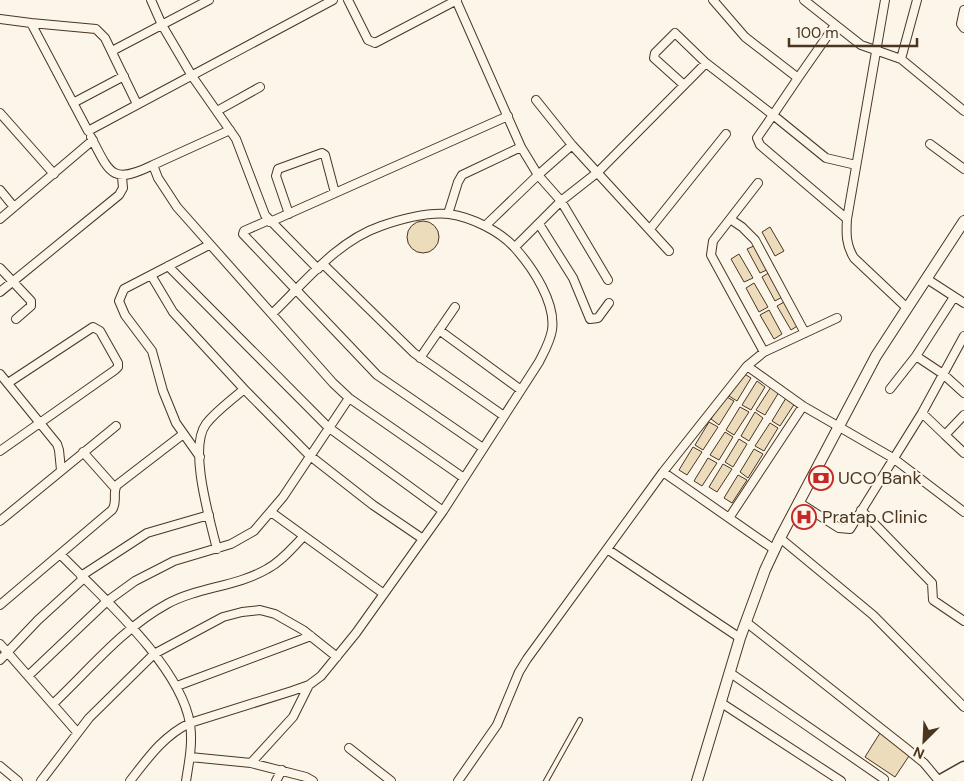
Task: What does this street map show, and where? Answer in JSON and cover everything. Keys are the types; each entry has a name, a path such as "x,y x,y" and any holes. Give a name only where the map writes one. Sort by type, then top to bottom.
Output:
{"highway":[{"path":"940,781 964,768"},
{"path":"960,781 964,779"}],"street":[{"path":"152,0 162,26 192,76 230,130 244,157 262,208 269,221 420,358 504,416"},
{"path":"112,51 209,0"},
{"path":"88,131 333,0"},
{"path":"348,0 368,40 375,43 456,0 521,147 538,175 561,201 608,280"},
{"path":"713,0 745,37 798,78"},
{"path":"804,0 862,45 901,59 964,111"},
{"path":"885,0 856,164 846,237 848,250 854,258 907,308"},
{"path":"901,59 917,0"},
{"path":"964,10 961,16 961,24 964,28"},
{"path":"0,19 96,29 105,38 138,104"},
{"path":"31,23 105,164 122,177 132,175 230,130"},
{"path":"835,25 757,138 760,145 847,219"},
{"path":"684,85 654,58 655,53 675,33 706,64 826,158 856,164"},
{"path":"515,247 561,201 598,172 706,64"},
{"path":"73,103 124,76"},
{"path":"217,111 260,87"},
{"path":"536,100 572,145 668,251"},
{"path":"0,113 54,174"},
{"path":"483,448 377,375 243,234 244,231 289,214 508,116"},
{"path":"650,229 726,134"},
{"path":"0,219 93,140"},
{"path":"930,144 964,169"},
{"path":"485,226 572,145"},
{"path":"448,214 462,175 521,147"},
{"path":"289,214 276,176 278,169 322,153 326,155 336,193"},
{"path":"153,165 158,178 176,207 349,398 464,478"},
{"path":"0,292 119,195 123,188 122,177"},
{"path":"758,184 713,241 711,255 764,352"},
{"path":"0,190 14,207"},
{"path":"130,781 162,740 190,723 310,685 321,676 384,594 443,511 521,390 549,341 552,329 551,314 545,296 533,272 515,247 485,226 448,214 428,215 382,226 358,236 321,267 272,314"},
{"path":"730,220 742,227 755,240 804,333"},
{"path":"697,781 740,638 780,538 876,356 964,221"},
{"path":"539,224 572,278 590,319 598,318 609,302"},
{"path":"200,457 182,435 163,391 152,351 125,315 119,301 124,289 209,245"},
{"path":"168,266 328,427 443,511"},
{"path":"0,268 31,301 31,306 16,319"},
{"path":"151,275 173,312 244,390 309,455 373,505 423,539"},
{"path":"927,279 964,303"},
{"path":"890,389 916,356 954,297"},
{"path":"420,358 456,307"},
{"path":"458,781 496,726 518,672 527,659 663,472 747,366 764,352 837,318"},
{"path":"0,451 118,367 100,331 93,326 8,383"},
{"path":"439,330 521,390"},
{"path":"798,502 839,528 846,530 854,524 922,413 964,336"},
{"path":"916,356 943,374 964,393"},
{"path":"747,366 803,406 893,458 963,508"},
{"path":"0,374 40,422 59,450 60,470"},
{"path":"217,549 209,515 200,457 200,439 206,424 244,390"},
{"path":"28,676 106,602 161,566 217,549 245,538 254,532 271,512 349,398"},
{"path":"729,518 803,406"},
{"path":"922,413 964,453"},
{"path":"945,435 964,415"},
{"path":"0,521 116,426"},
{"path":"115,488 182,435"},
{"path":"0,605 112,510 115,503 115,488 83,452"},
{"path":"663,472 775,550"},
{"path":"861,510 932,583 932,597 935,602 962,619 964,610"},
{"path":"271,512 384,594"},
{"path":"0,660 83,577 147,532 209,515"},
{"path":"53,704 132,629 176,600 251,577 268,569 283,558 304,536"},
{"path":"780,538 873,615 964,707"},
{"path":"607,549 740,638"},
{"path":"60,554 132,629 154,654 177,686 190,723 190,757 186,781"},
{"path":"41,781 77,732 154,654 208,623 242,612 260,610 289,620 336,657"},
{"path":"746,622 907,749 924,763 940,781"},
{"path":"177,686 311,636"},
{"path":"0,644 77,732"},
{"path":"729,672 884,779"},
{"path":"251,763 293,717 310,685"},
{"path":"720,702 841,781"},
{"path":"349,748 391,781"},
{"path":"190,757 251,763 282,770 313,781"},
{"path":"0,766 18,781"},
{"path":"276,781 282,770"}],"lane":[{"path":"546,781 580,720"}],"building":[{"path":"423,221 429,222 434,226 438,231 438,243 434,248 429,252 423,253 417,252 412,248 408,243 407,237 408,231 412,226 417,222"},
{"path":"770,227 784,251 775,256 762,232"},
{"path":"756,245 769,269 760,273 747,249"},
{"path":"739,254 753,278 744,282 731,259"},
{"path":"770,272 784,296 775,301 762,277"},
{"path":"754,283 768,307 759,312 746,288"},
{"path":"786,301 799,325 791,330 777,306"},
{"path":"769,310 782,334 774,339 760,315"},
{"path":"743,373 751,378 737,401 729,396"},
{"path":"757,381 765,387 751,410 742,405"},
{"path":"771,387 779,392 765,415 756,410"},
{"path":"725,396 734,401 719,425 711,419"},
{"path":"786,398 795,403 780,426 772,421"},
{"path":"740,407 749,412 734,435 726,430"},
{"path":"755,412 763,418 749,441 741,436"},
{"path":"709,422 718,427 703,450 695,445"},
{"path":"770,423 778,428 764,451 755,446"},
{"path":"725,432 733,437 719,460 710,455"},
{"path":"739,439 747,444 733,467 725,462"},
{"path":"693,447 702,452 687,475 679,470"},
{"path":"754,449 763,454 748,478 740,472"},
{"path":"708,458 717,463 702,486 694,481"},
{"path":"723,464 732,469 717,492 709,487"},
{"path":"738,475 747,480 732,503 724,498"},
{"path":"880,733 911,753 895,777 865,757"}],"place":[{"name":"UCO Bank","path":"821,478"},
{"name":"Pratap Clinic","path":"804,517"}]}
